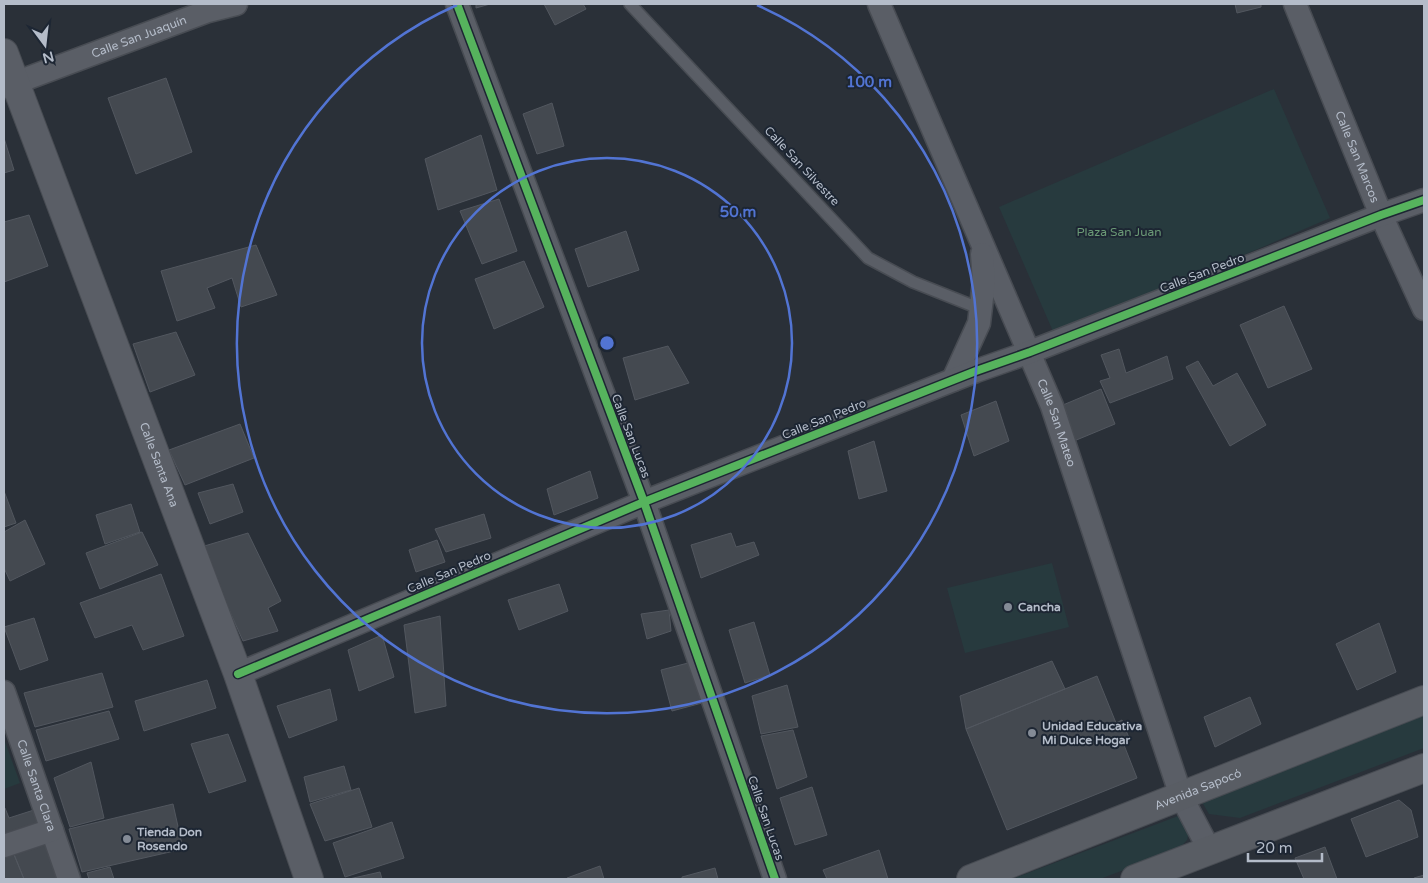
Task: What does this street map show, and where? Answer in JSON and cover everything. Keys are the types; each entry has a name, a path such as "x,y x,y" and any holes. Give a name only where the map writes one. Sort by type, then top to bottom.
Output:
{"main road":[{"name":"Avenida Sapocó","path":"971,879 1424,700"},
{"path":"1135,879 1424,769"}],"street":[{"name":"Calle San Juaquín","path":"9,85 208,11 236,4"},
{"name":"Calle San Lucas","path":"457,4 644,502 775,879"},
{"name":"Calle San Mateo","path":"879,4 1052,406 1181,796 1210,851"},
{"name":"Calle San Marcos","path":"1295,4 1381,215 1424,309"},
{"name":"Calle Santa Ana","path":"4,53 9,85 238,674 309,879"},
{"name":"Calle San Pedro","path":"238,674 644,502 953,380 1424,200"},
{"path":"953,380 979,323 984,281 982,240"},
{"name":"Calle Santa Clara","path":"4,692 70,879"},
{"path":"4,846 52,830"}],"lane":[{"name":"Calle San Silvestre","path":"630,4 868,258 913,282 981,309"}],"green space":[{"name":"Plaza San Juan","path":"1274,89 1330,218 1055,336 999,207"},
{"name":"Cancha","path":"1052,563 1069,627 965,653 947,588"},
{"path":"1424,715 1424,748 1240,818 1209,814 1202,802"},
{"path":"4,739 20,783 4,789"},
{"path":"1178,816 1189,832 1187,840 1179,849 1100,879 1012,879"}],"building":[{"path":"476,4 490,4 476,8"},
{"path":"544,4 583,4 586,9 555,25"},
{"path":"1235,4 1261,4 1261,7 1237,13"},
{"path":"166,78 192,152 136,174 108,98"},
{"path":"552,103 564,146 537,154 523,114"},
{"path":"481,135 497,190 438,210 425,159"},
{"path":"4,138 14,170 4,173"},
{"path":"499,199 517,251 482,264 460,211"},
{"path":"29,215 48,266 4,282 4,222"},
{"path":"626,231 639,270 588,287 575,249"},
{"path":"256,245 277,295 241,307 232,278 207,288 215,308 177,321 161,271"},
{"path":"524,261 544,307 494,329 475,279"},
{"path":"1284,306 1312,369 1268,388 1240,325"},
{"path":"176,332 195,375 150,392 133,344"},
{"path":"668,346 689,383 635,400 623,358"},
{"path":"1119,349 1126,373 1167,356 1173,379 1110,403 1100,381 1110,378 1101,355"},
{"path":"1198,361 1213,386 1237,373 1266,425 1230,446 1186,367"},
{"path":"1101,389 1115,424 1074,441 1063,405"},
{"path":"996,401 1009,441 974,456 961,415"},
{"path":"240,424 254,458 185,485 169,450"},
{"path":"874,441 887,491 859,499 848,451"},
{"path":"590,471 598,498 554,515 547,489"},
{"path":"233,484 243,512 210,524 198,493"},
{"path":"4,491 16,523 4,527"},
{"path":"131,504 140,532 105,544 96,515"},
{"path":"484,514 491,538 446,552 435,529"},
{"path":"25,520 45,564 10,581 4,568 4,532"},
{"path":"142,532 158,565 100,589 86,553"},
{"path":"248,533 281,601 268,608 278,631 243,641 201,547"},
{"path":"731,533 736,547 754,542 759,555 701,578 691,545"},
{"path":"437,540 445,562 416,572 409,550"},
{"path":"161,574 184,636 143,650 132,625 95,638 80,603"},
{"path":"559,584 568,611 519,630 508,600"},
{"path":"669,610 671,631 647,639 641,614"},
{"path":"440,616 446,706 415,713 404,625"},
{"path":"34,618 48,660 20,670 4,627"},
{"path":"754,622 770,675 745,683 729,630"},
{"path":"1379,623 1396,672 1357,690 1336,644"},
{"path":"382,635 394,677 359,691 348,650"},
{"path":"1052,661 1065,689 966,729 960,696"},
{"path":"688,663 702,703 672,711 661,670"},
{"path":"102,673 113,707 35,727 24,693"},
{"path":"1097,676 1116,723 1122,720 1129,738 1122,740 1137,778 1007,830 966,729"},
{"path":"207,680 216,708 144,731 135,701"},
{"path":"787,685 798,727 761,734 752,696"},
{"path":"330,689 337,720 289,738 277,706"},
{"path":"1250,697 1261,724 1215,747 1204,717"},
{"path":"109,711 119,739 46,761 36,730"},
{"path":"793,730 807,777 777,789 761,736"},
{"path":"228,734 246,781 209,793 191,744"},
{"path":"91,762 104,818 70,827 54,778"},
{"path":"344,766 351,790 310,802 304,777"},
{"path":"812,787 827,835 795,845 780,798"},
{"path":"359,788 372,827 325,841 310,804"},
{"path":"1399,800 1411,810 1418,837 1366,857 1351,819"},
{"name":"Tienda Don Rosendo","path":"173,804 183,849 82,872 69,829"},
{"path":"4,808 9,818 37,809 43,825 4,840"},
{"path":"392,822 404,858 345,877 333,843"},
{"path":"47,840 60,879 24,879 13,852"},
{"path":"1325,847 1337,879 1304,879 1295,858"},
{"path":"879,850 888,879 827,879 823,870"},
{"path":"13,852 24,879 4,879 4,855"},
{"path":"600,866 604,879 567,879 567,878"},
{"path":"110,867 114,879 89,879 87,873"},
{"path":"715,868 718,879 682,879 682,877"},
{"path":"380,872 382,879 349,879"},
{"path":"1424,875 1424,879 1414,879 1414,878"}],"cycle path":[{"path":"457,4 644,502 775,879"},
{"path":"238,674 644,502 976,371 1030,352 1424,200"}],"place":[{"name":"Cancha","path":"1008,607"},
{"name":"Unidad Educativa Mi Dulce Hogar","path":"1032,733"},
{"name":"Tienda Don Rosendo","path":"127,839"}]}
